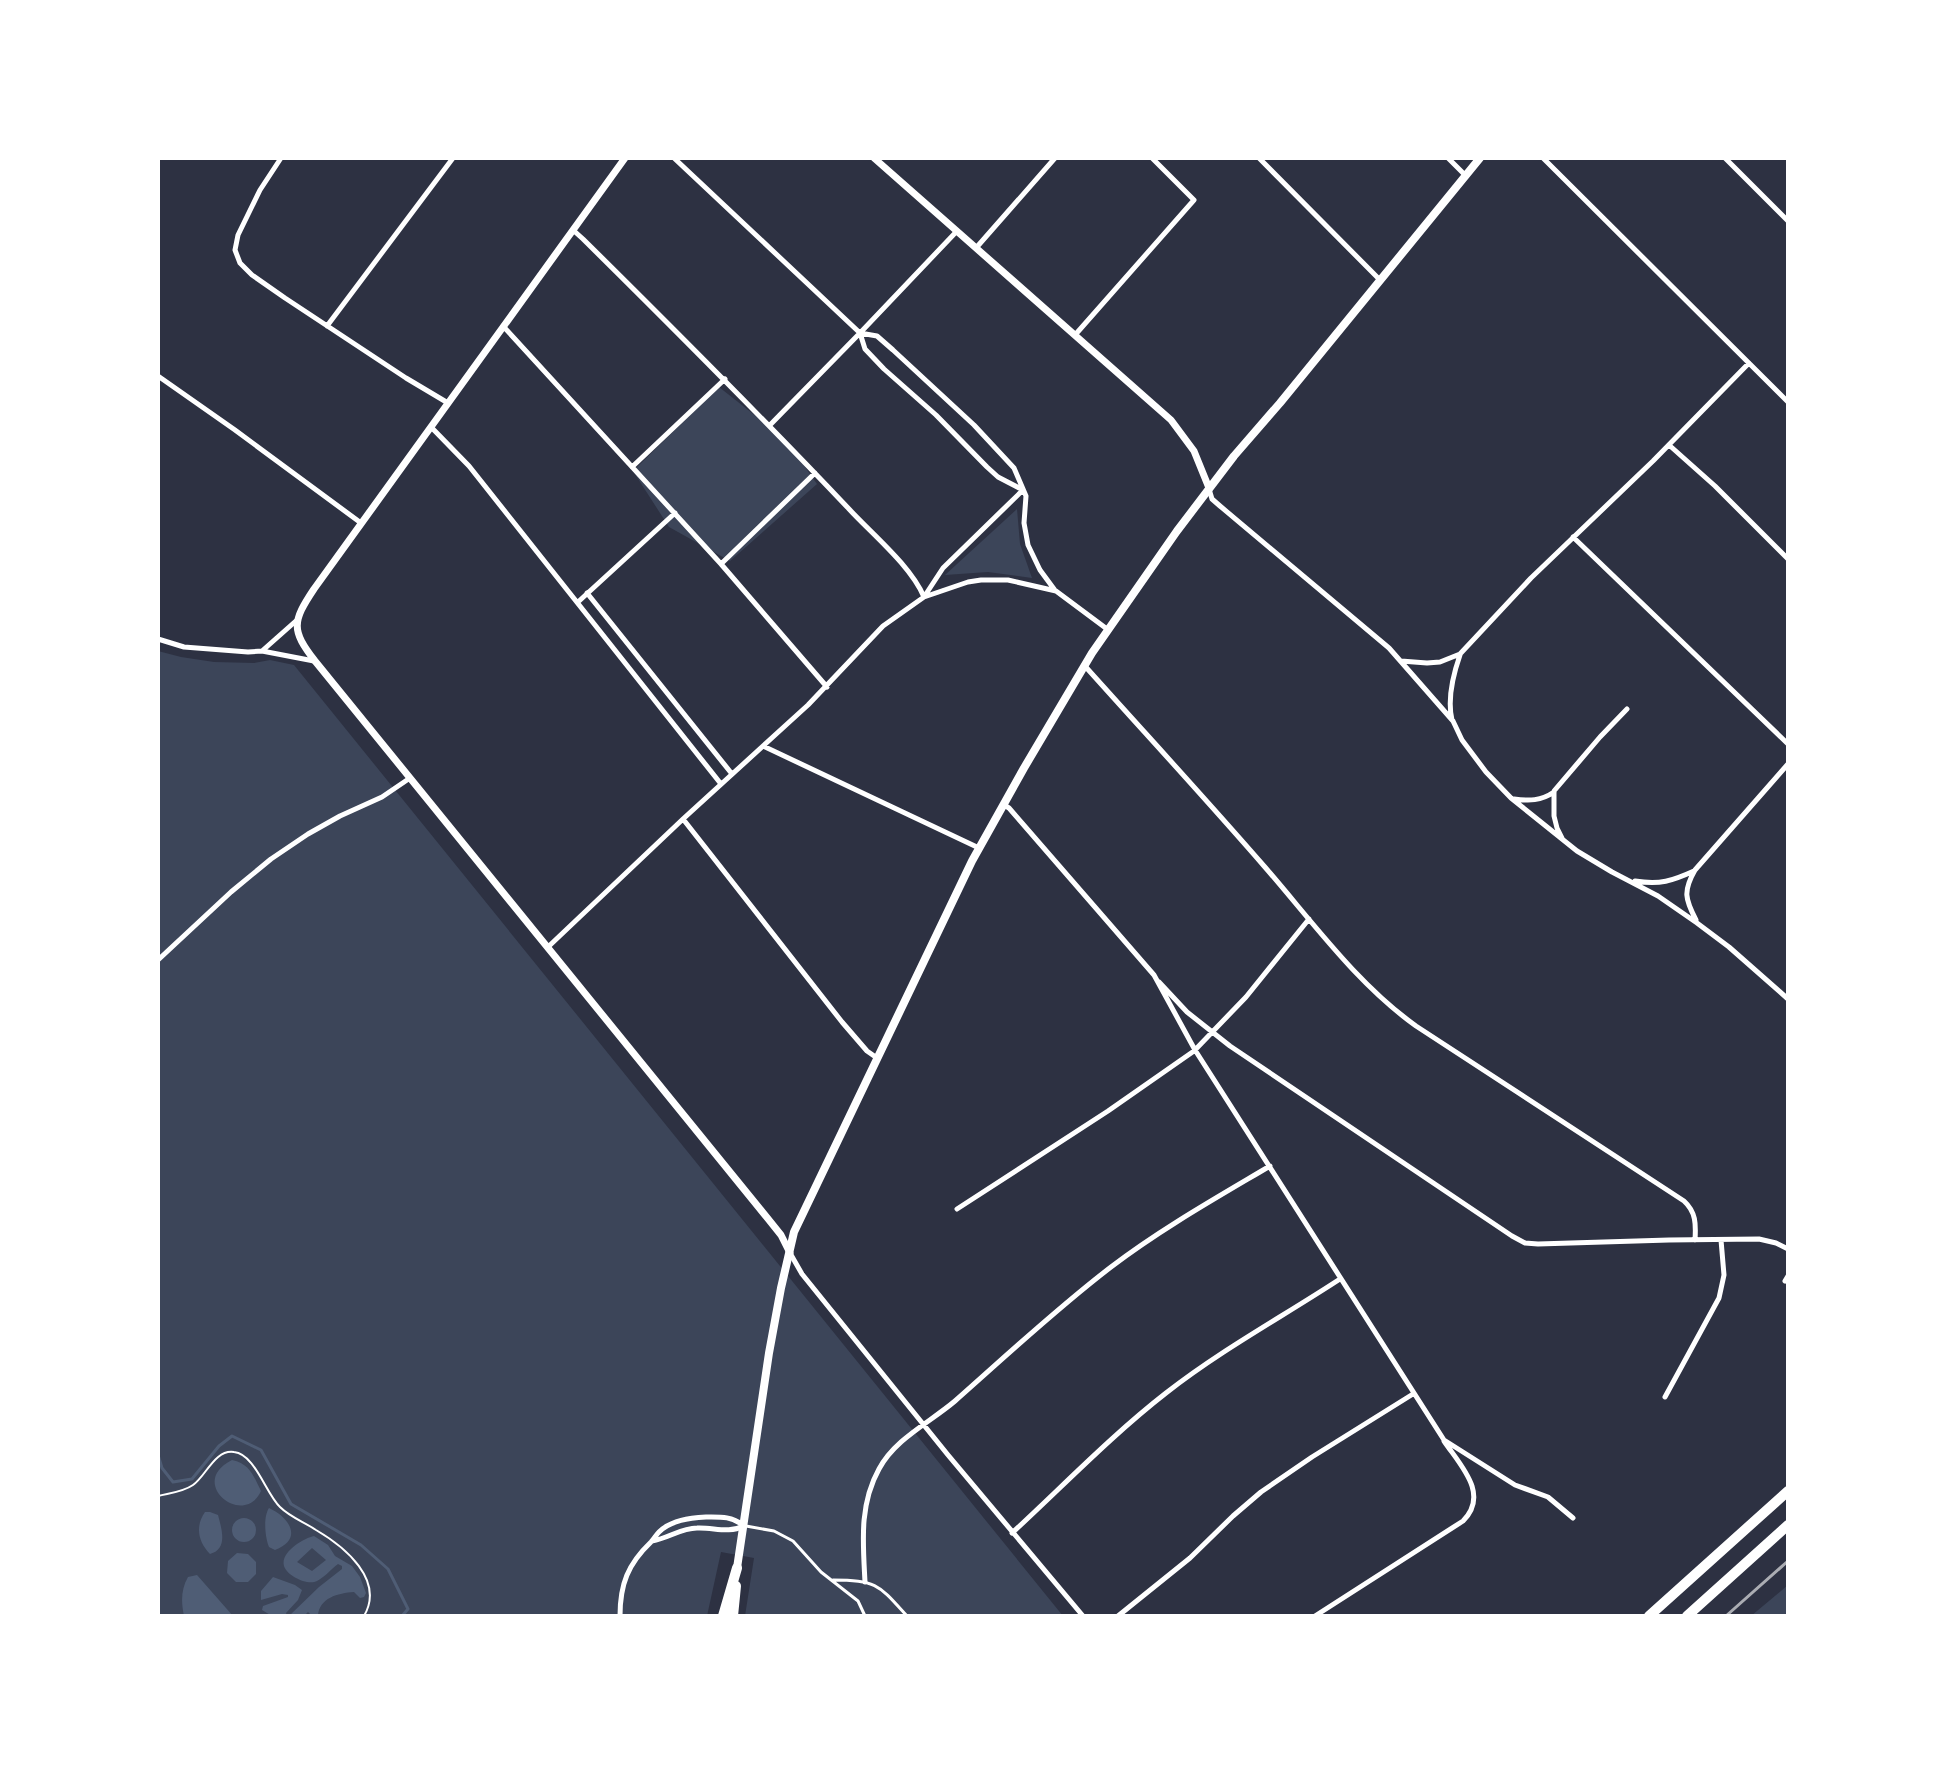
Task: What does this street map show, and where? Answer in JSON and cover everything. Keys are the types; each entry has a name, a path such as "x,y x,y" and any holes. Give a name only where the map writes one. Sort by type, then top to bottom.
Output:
{"highway":[{"path":"1649,1616 1788,1491"},
{"path":"1687,1616 1788,1525"},
{"path":"723,1616 737,1568"},
{"path":"733,1616 737,1568"}],"main road":[{"path":"737,1568 769,1353 794,1232 979,848 1107,629 1209,488 1480,158"}],"street":[{"path":"281,158 260,190 236,239 236,255 242,266 327,326 448,403"},
{"path":"327,326 453,158"},
{"path":"625,158 303,606 297,620 297,633 315,661 781,1235 802,1274 923,1426 1083,1616"},
{"path":"674,158 860,333 865,349 987,467 998,477 1023,490"},
{"path":"976,248 1055,158"},
{"path":"1074,335 1194,200 1152,158"},
{"path":"1259,158 1380,280"},
{"path":"1448,158 1465,175"},
{"path":"1543,158 1788,402"},
{"path":"1725,158 1788,221"},
{"path":"877,159 1159,409 1181,431 1198,458 1212,499 1377,637 1453,721"},
{"path":"573,230 770,425 900,563 924,597"},
{"path":"770,425 957,231"},
{"path":"503,326 721,564 827,687"},
{"path":"860,333 877,336 974,425 1011,464 1026,496 1024,523 1028,545 1040,570 1056,591 1107,629"},
{"path":"1401,661 1440,662 1460,654 1531,578 1749,363"},
{"path":"158,376 362,524"},
{"path":"632,467 725,379"},
{"path":"431,427 469,466 721,784"},
{"path":"1669,445 1698,469 1788,559"},
{"path":"721,564 815,473"},
{"path":"924,597 943,568 1023,490"},
{"path":"578,602 675,513"},
{"path":"1573,537 1788,744"},
{"path":"548,947 827,687 883,626 924,597 981,580 1008,580 1056,591"},
{"path":"587,593 732,774"},
{"path":"262,651 297,620"},
{"path":"158,639 184,647 262,651 315,661"},
{"path":"1460,654 1449,707 1469,752 1486,772 1511,798 1563,840 1658,896 1697,923 1788,999"},
{"path":"1084,665 1351,968 1397,1012 1684,1201 1694,1215 1695,1240"},
{"path":"1511,798 1534,801 1554,791 1627,709"},
{"path":"763,746 979,848"},
{"path":"1697,923 1688,904 1688,882 1695,870 1788,764"},
{"path":"158,960 271,859 324,825 382,797 410,777"},
{"path":"1554,791 1554,816 1563,840"},
{"path":"1003,804 1187,1012 1230,1046 1525,1243 1767,1240 1788,1249"},
{"path":"683,819 842,1022 877,1058"},
{"path":"1630,881 1662,883 1695,870"},
{"path":"957,1209 1195,1050 1246,997 1309,919"},
{"path":"1154,975 1195,1050 1474,1487 1475,1499 1470,1514 1463,1521 1315,1616"},
{"path":"865,1582 865,1507 878,1471 897,1445 953,1403 1110,1267 1191,1213 1270,1166"},
{"path":"1665,1397 1719,1298 1724,1275 1721,1240"},
{"path":"1012,1533 1164,1394 1230,1348 1340,1279"},
{"path":"1118,1616 1190,1558 1261,1492 1413,1394"},
{"path":"1444,1440 1498,1476 1548,1497 1573,1518"},
{"path":"620,1616 621,1595 628,1570 636,1556 660,1530 687,1519 725,1517 744,1525"},
{"path":"652,1541 692,1528 731,1530 744,1525"}],"lane":[{"path":"744,1525 774,1531 799,1546 821,1572 858,1601 865,1616"},
{"path":"832,1580 871,1582 884,1590 907,1616"}],"path":[{"path":"158,1496 190,1486 225,1453 232,1451 243,1455 282,1509 331,1540 363,1572 371,1594 364,1616"}],"shaded area":[{"path":"719,387 786,440 817,484 730,561 669,527 633,471"},
{"path":"1017,509 1020,544 1032,578 988,572 945,575"},
{"path":"158,651 214,662 254,663 270,660 294,665 1063,1616 745,1616 754,1558 721,1552 707,1616 158,1616"},
{"path":"232,1460 247,1467 261,1491 253,1502 232,1504 216,1490 215,1480 219,1469"},
{"path":"269,1508 287,1522 291,1534 284,1545 275,1550 269,1547 266,1533"},
{"path":"205,1512 218,1515 222,1533 219,1548 210,1554 199,1534"},
{"path":"244,1518 255,1525 256,1530 249,1541 244,1542 233,1535 232,1530 239,1519"},
{"path":"314,1536 328,1545 335,1556 352,1566 366,1593 360,1598 354,1592 330,1598 322,1605 318,1616 308,1612 304,1616 289,1616 342,1569 338,1564 313,1582 303,1581 289,1573 284,1566 286,1556 294,1546","holes":["312,1548 326,1560 312,1571 297,1562"]},
{"path":"237,1553 248,1554 256,1562 256,1574 248,1582 236,1582 227,1573 228,1561"},
{"path":"197,1575 233,1616 184,1616 184,1586 188,1577"},
{"path":"273,1577 302,1590 287,1616 272,1616 262,1610 263,1606 288,1597 282,1594 261,1600 261,1591"},
{"path":"1788,1585 1788,1616 1751,1616"}],"waterway":[{"path":"158,1455 162,1468 173,1482 192,1479 219,1446 232,1436 261,1450 291,1504 361,1545 388,1569 408,1609 402,1616"}],"railway":[{"path":"1726,1616 1788,1561"}]}
